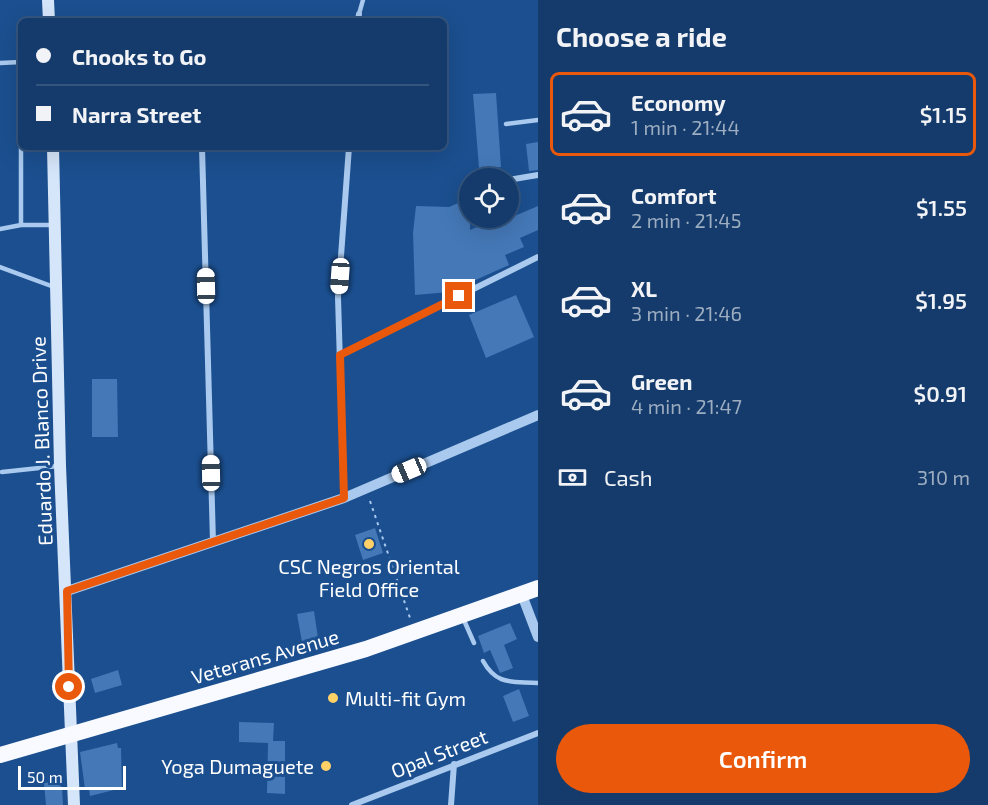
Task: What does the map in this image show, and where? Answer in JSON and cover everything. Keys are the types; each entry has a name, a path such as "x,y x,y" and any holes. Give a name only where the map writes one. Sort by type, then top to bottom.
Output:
{"highway":[{"name":"Veterans Avenue","path":"0,755 366,649 538,588"}],"main road":[{"path":"48,0 49,18"},
{"name":"Eduardo J. Blanco Drive","path":"53,150 60,466 67,591 74,805"}],"street":[{"path":"202,150 213,542"},
{"path":"344,498 338,297 349,150"},
{"path":"519,178 538,175"},
{"path":"340,355 538,257"},
{"path":"67,591 344,498 538,415"},
{"path":"522,595 538,637"},
{"name":"Opal Street","path":"352,805 538,733"},
{"path":"451,805 454,764"}],"lane":[{"path":"358,17 363,0"},
{"path":"0,63 18,62"},
{"path":"506,124 538,120"},
{"path":"21,150 21,225"},
{"path":"0,229 21,225 55,225"},
{"path":"0,267 56,288"},
{"path":"2,472 60,466"},
{"path":"461,616 474,643"},
{"path":"483,661 491,675 498,679 538,683"}],"path":[{"path":"366,489 414,632"}],"building":[{"path":"496,93 501,167 479,168 473,94"},
{"path":"538,142 538,170 529,171 526,144"},
{"path":"459,203 459,228 470,228 470,230 475,228 519,228 519,214 538,206 538,230 520,238 524,247 505,255 509,265 449,292 415,295 413,233 416,206 449,207"},
{"path":"516,295 534,337 486,358 469,315"},
{"path":"92,379 117,379 118,437 92,437"},
{"name":"CSC Negros Oriental Field Office","path":"375,528 383,553 363,560 355,535"},
{"path":"314,611 319,645 303,648 297,614"},
{"path":"510,623 517,639 504,645 513,668 500,673 490,650 484,653 478,636"},
{"path":"118,670 122,685 95,693 91,679"},
{"path":"519,689 529,716 513,722 503,696"},
{"path":"239,722 274,723 273,741 285,741 285,794 267,793 268,743 239,742"},
{"path":"117,743 118,748 121,748 122,788 90,796 89,789 85,789 80,752"},
{"path":"55,782 62,787 63,805 46,805 44,783"}],"place":[{"name":"CSC Negros Oriental Field Office","path":"369,544"},
{"name":"Multi-fit Gym","path":"333,698"},
{"name":"Yoga Dumaguete","path":"326,766"}],"route":[{"path":"69,687 67,591 344,498 340,355 459,296"}]}
